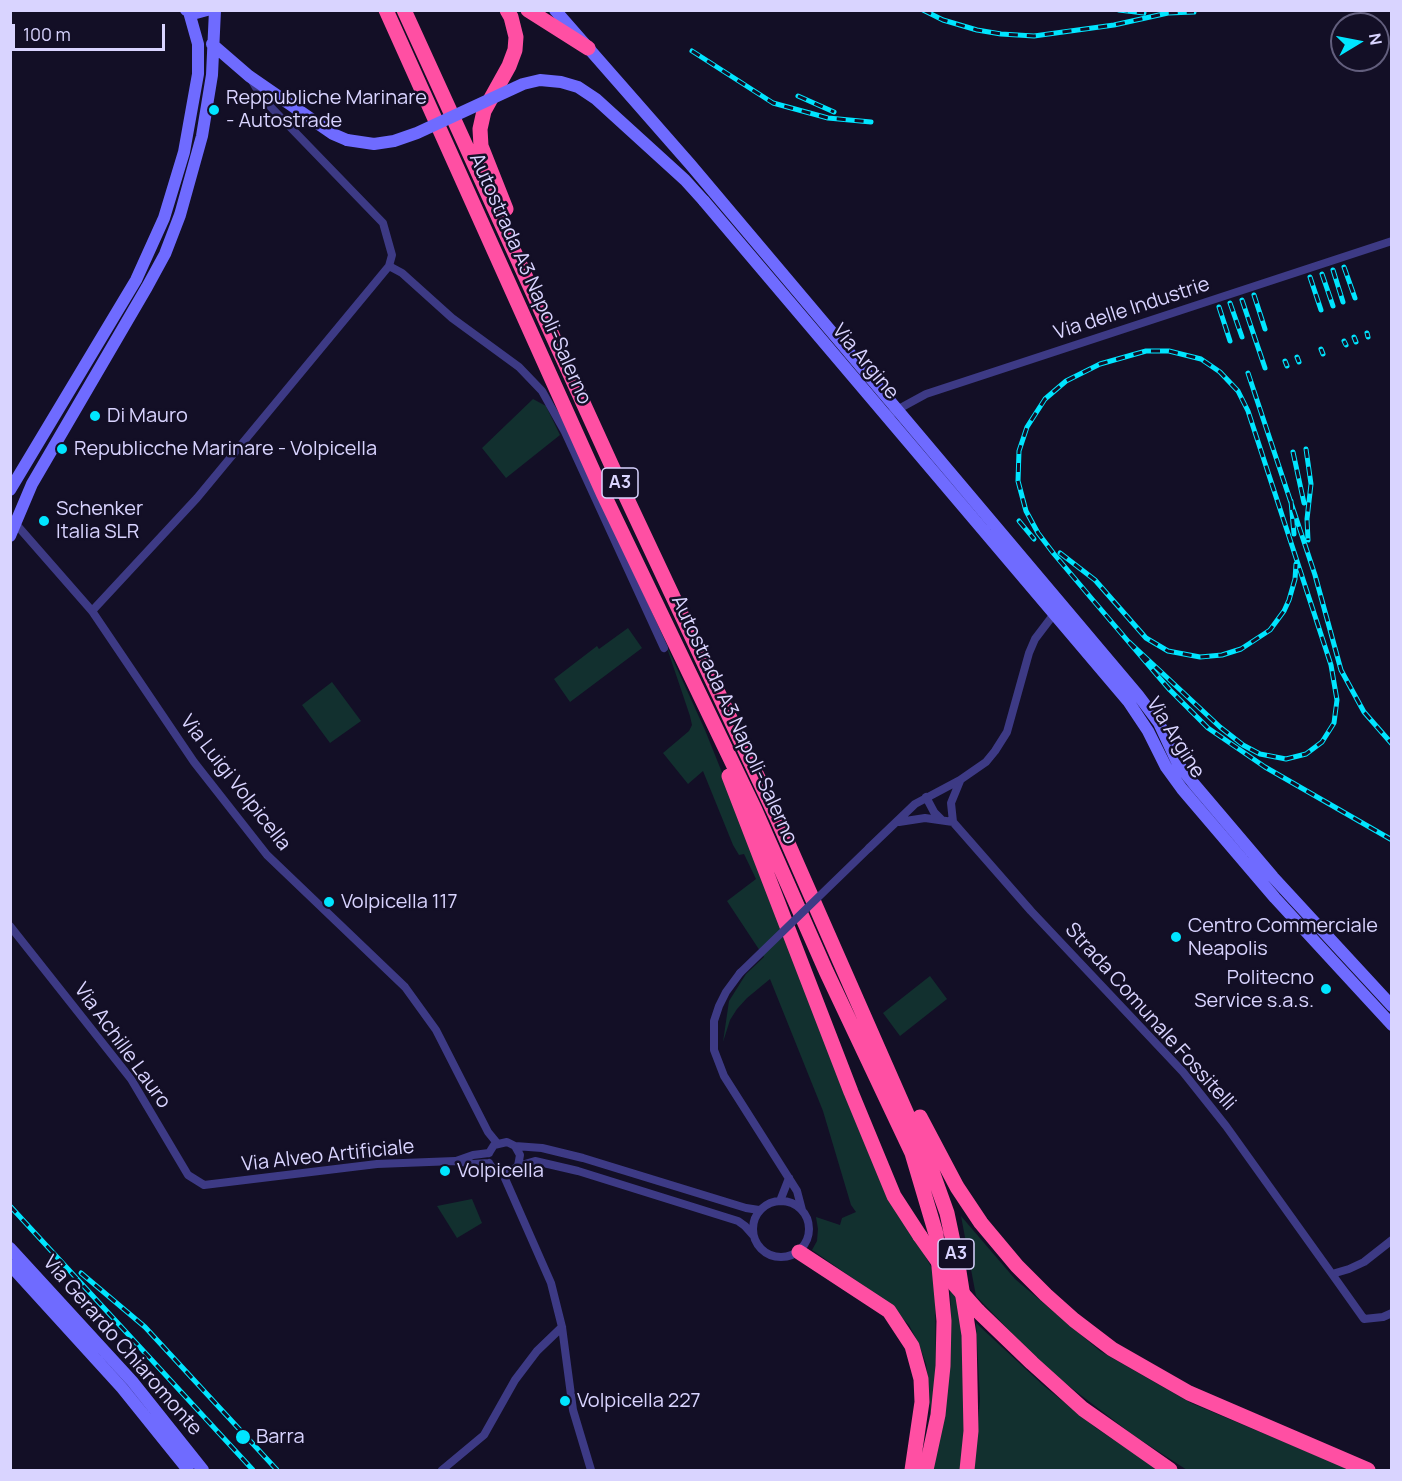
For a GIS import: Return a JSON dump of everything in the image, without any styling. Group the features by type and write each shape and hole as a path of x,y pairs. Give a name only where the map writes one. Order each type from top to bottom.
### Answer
{"highway":[{"path":"381,10 402,46"},
{"name":"Autostrada A3 Napoli-Salerno","path":"386,10 603,493 701,696 912,1153 936,1233 944,1321 943,1366 938,1415 926,1470"},
{"name":"Autostrada A3 Napoli-Salerno","path":"404,10 621,486 776,816 932,1171 947,1214 965,1297 969,1335 971,1431 967,1470"},
{"path":"507,10 516,37 515,50 509,66 484,111 480,129 481,146 555,338"},
{"path":"528,10 588,48"},
{"path":"701,696 740,806 894,1196 954,1284 978,1311 1083,1409 1170,1470"},
{"path":"838,954 881,1035 925,1129 957,1187 981,1223 1017,1266 1046,1295 1112,1349 1189,1394 1368,1470"},
{"path":"799,1252 889,1311 912,1346 921,1378 922,1402 912,1470"}],"street":[{"path":"187,11 196,14 207,10"},
{"path":"10,536 32,484 165,254 180,215 202,136 212,75 215,10"},
{"name":"Via Argine","path":"555,10 694,168 891,414"},
{"path":"10,490 136,280 164,218 184,152 198,74 198,44 187,11"},
{"name":"Via Argine","path":"187,11 200,32 214,47 249,76 333,134 347,140 374,144 394,141 417,133 523,84 540,80 561,82 578,87 596,99 685,180 891,414 1058,610 1148,709 1163,731 1184,772 1273,877 1392,1006"},
{"path":"92,611 197,498 389,266 393,255 383,223 262,98 249,76"},
{"name":"Via delle Industrie","path":"891,414 926,394 1392,241"},
{"path":"389,266 402,273 452,318 519,367 542,391 565,432 664,648"},
{"name":"Via Luigi Volpicella","path":"15,523 92,611 194,762 267,855 405,987 436,1030 488,1131 497,1143"},
{"path":"802,1210 794,1204 780,1201 767,1204 759,1210 752,1226 756,1244 763,1252 772,1257 781,1258 791,1257 799,1252 806,1243 809,1233 807,1218 802,1210 797,1191 724,1076 714,1050 714,1021 719,1006 740,973 869,848 902,821 909,809 926,797 960,780 986,762 1002,741 1009,725 1035,639 1058,610"},
{"name":"Via Argine","path":"1058,610 1133,707 1166,767 1182,789 1275,898 1392,1025"},
{"path":"902,821 941,819 953,822 951,803 960,780"},
{"path":"926,797 934,812 941,819"},
{"name":"Strada Comunale Fossitelli","path":"953,822 1031,911 1183,1072 1226,1126 1365,1319 1383,1317 1392,1312"},
{"name":"Via Achille Lauro","path":"10,926 131,1079 189,1175 204,1185"},
{"path":"753,1235 746,1226 738,1221 578,1171 535,1161 510,1171 492,1169 489,1163 489,1153 497,1143 507,1142 515,1146 542,1148 759,1210"},
{"path":"515,1146 520,1155 510,1171 508,1185 551,1283 562,1327 573,1410 591,1470"},
{"name":"Via Alveo Artificiale","path":"455,1161 489,1153"},
{"name":"Via Alveo Artificiale","path":"204,1185 377,1164 455,1161 473,1164 489,1163"},
{"path":"780,1201 789,1178"},
{"path":"1332,1274 1364,1262 1392,1240"},
{"name":"Via Gerardo Chiaromonte","path":"10,1248 132,1381 203,1470"},
{"name":"Via Gerardo Chiaromonte","path":"10,1265 122,1388 188,1470"},
{"path":"442,1470 484,1435 515,1380 537,1351 562,1327"}],"green space":[{"path":"533,399 546,406 560,435 506,478 482,448"},
{"path":"628,628 642,648 570,702 554,679 597,646 599,649"},
{"path":"665,642 705,730 896,1207 935,1273 936,1385 926,1437 930,1413 926,1364 909,1325 884,1300 812,1250 817,1241 816,1217 840,1225 842,1218 856,1212 851,1205 823,1111 770,979 737,1009 730,1020 723,1042 729,1001 746,974 764,957 727,901 756,879 744,854 739,855 733,845 703,771 688,784 663,753 689,731 692,725"},
{"path":"332,682 361,721 330,743 302,705"},
{"path":"930,976 947,999 900,1036 883,1013"},
{"path":"472,1199 482,1223 457,1238 437,1206"},
{"path":"961,1216 1015,1279 1100,1351 1191,1403 1351,1470 1187,1470 1133,1435 1061,1380 1031,1353 976,1296"},
{"path":"950,1288 958,1297 963,1337 965,1405 963,1455 961,1470 932,1470 951,1320"},
{"path":"976,1323 1044,1386 1096,1428 1159,1470 974,1470 980,1399"}],"railway":[{"path":"923,10 943,20 977,30 1034,36 1114,25 1168,13 1194,12"},
{"path":"1119,10 1144,13"},
{"path":"692,51 773,103 828,118 871,122"},
{"path":"798,96 834,112"},
{"path":"1344,267 1355,298"},
{"path":"1333,270 1343,302"},
{"path":"1322,274 1333,306"},
{"path":"1310,277 1321,310"},
{"path":"1254,295 1265,329"},
{"path":"1242,300 1265,368"},
{"path":"1230,303 1242,337"},
{"path":"1219,307 1230,341"},
{"path":"1367,333 1368,337"},
{"path":"1354,337 1356,342"},
{"path":"1344,341 1346,345"},
{"path":"1321,349 1323,354"},
{"path":"1129,642 1220,727 1243,745 1260,754 1286,759 1306,754 1322,742 1334,723 1337,700 1331,665 1248,411 1238,391 1220,372 1201,359 1169,351 1146,351 1100,364 1066,381 1045,399 1027,427 1019,451 1018,481 1026,511 1038,533 1054,554 1092,599 1170,690 1208,728 1265,767 1392,840"},
{"path":"1297,357 1299,362"},
{"path":"1285,361 1287,366"},
{"path":"1248,373 1315,575 1341,670 1364,712 1392,744"},
{"path":"1306,449 1311,484 1307,519 1308,540"},
{"path":"1293,452 1304,503"},
{"path":"1291,501 1294,534"},
{"path":"1019,521 1034,539"},
{"path":"1060,553 1095,580 1146,638 1168,651 1200,657 1222,655 1241,649 1270,630 1289,600 1295,579 1296,564"},
{"path":"10,1206 253,1470"},
{"path":"81,1273 145,1327 277,1470"}],"place":[{"name":"Reppubliche Marinare - Autostrade","path":"214,110"},
{"name":"Di Mauro","path":"95,416"},
{"name":"Republicche Marinare - Volpicella","path":"62,449"},
{"name":"Schenker Italia SLR","path":"44,521"},
{"name":"Volpicella 117","path":"329,902"},
{"name":"Centro Commerciale Neapolis","path":"1176,937"},
{"name":"Politecno Service s.a.s.","path":"1326,989"},
{"name":"Volpicella","path":"445,1171"},
{"name":"Volpicella 227","path":"565,1401"},
{"name":"Barra","path":"243,1437"}]}
